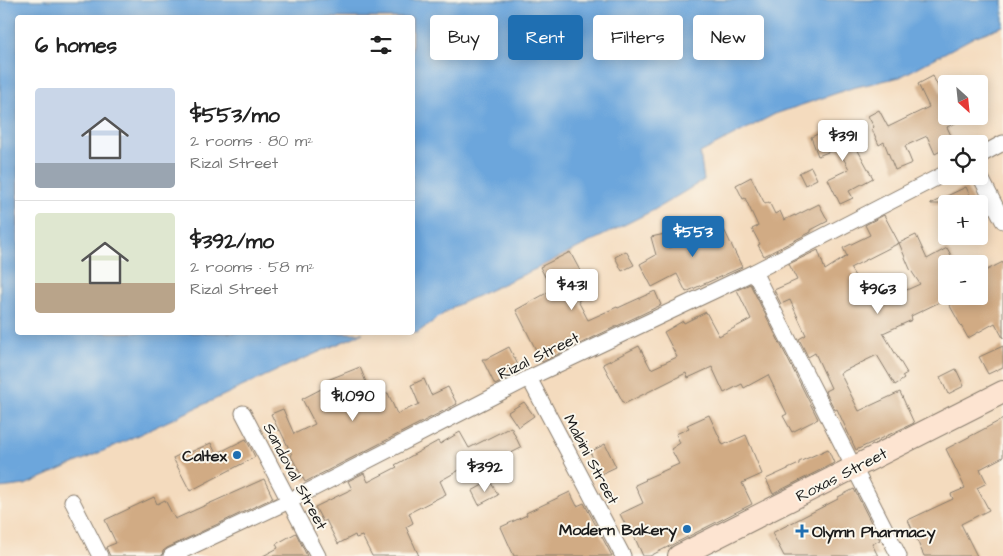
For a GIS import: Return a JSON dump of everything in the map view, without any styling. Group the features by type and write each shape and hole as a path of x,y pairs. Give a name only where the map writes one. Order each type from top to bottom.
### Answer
{"main road":[{"name":"Roxas Street","path":"680,556 1003,392"}],"street":[{"path":"988,151 1003,143"},
{"name":"Rizal Street","path":"171,556 289,501 530,378 754,272 938,177"},
{"path":"985,185 1003,221"},
{"path":"754,272 899,556"},
{"name":"Mabini Street","path":"530,378 623,556"},
{"name":"Sandoval Street","path":"243,413 318,556"},
{"path":"72,501 100,556"}],"water":[{"path":"0,0 1003,0 1003,26 974,37 900,77 852,88 775,114 700,153 704,180 654,210 540,267 453,307 417,333 415,333 415,15 15,15 15,335 358,335 25,485 0,488"}],"building":[{"path":"933,76 938,87 938,125 951,125 947,127 951,135 938,135 938,152 935,154 927,136 905,146 912,163 895,170 884,142 879,145 872,129 874,127 868,116 879,110 888,127 929,107 918,84"},
{"path":"840,124 851,147 855,145 873,178 849,191 853,198 840,204 828,179 849,169 838,148 818,156 811,137"},
{"path":"811,167 817,179 805,185 799,173"},
{"path":"751,177 765,204 769,202 775,214 780,211 784,220 819,204 828,221 764,256 752,229 758,226 745,198 743,199 736,185"},
{"path":"966,187 970,195 949,195"},
{"path":"884,215 899,243 916,235 927,259 947,248 951,255 938,255 938,303 911,316 912,320 883,333 907,373 902,376 904,379 895,385 877,355 840,373 859,411 900,392 914,423 856,450 837,409 835,410 825,391 831,388 815,353 808,357 799,339 806,335 790,300 781,304 774,290 797,280 789,264 818,250 825,270 847,256 843,248 870,235 865,225","holes":["899,243 910,269 920,284 873,305 850,268"]},
{"path":"719,219 742,267 686,292 677,274 652,287 640,264 656,255 651,237 665,234 669,248"},
{"path":"626,251 634,265 622,271 615,257"},
{"path":"570,252 592,293 578,301 588,320 655,291 661,305 542,362 516,310 552,290 540,267"},
{"path":"1003,262 1003,338 995,323 968,338 949,305 988,305 988,270"},
{"path":"750,284 818,419 792,432 783,416 787,414 768,375 744,388 742,384 724,393 712,367 688,378 686,373 624,404 603,364 639,346 651,369 677,357 664,332 683,321 684,323 706,312 719,336 751,319 737,290"},
{"path":"1003,346 1003,367 988,374 979,357"},
{"path":"509,347 521,371 495,385 482,359 486,359"},
{"path":"360,367 373,400 388,393 397,414 419,404 411,385 424,379 431,395 448,387 457,404 305,482 271,414 283,409 294,434 315,424 302,399 327,386 325,381"},
{"path":"956,369 964,386 948,394 940,377"},
{"path":"524,402 534,416 518,427 508,412"},
{"path":"709,415 723,445 746,435 762,474 742,483 752,504 650,556 643,556 629,525 626,526 620,514 643,503 635,485 679,464 671,449 680,443 676,434 689,428 687,425"},
{"path":"1003,419 1003,457 980,469 987,483 977,488 989,510 961,524 977,556 924,556 908,520 953,499 951,494 965,488 946,449"},
{"path":"511,427 521,448 483,467 479,459 440,481 446,494 409,513 413,523 406,527 419,556 372,556 362,536 356,538 355,535 338,544 326,520 323,522 315,507 352,489 348,481 364,473 368,482 397,467 395,465 438,441 440,444 460,432 469,448"},
{"path":"246,439 255,457 190,491 173,458 211,443 216,454"},
{"path":"605,444 616,467 601,474 590,452"},
{"path":"828,449 834,463 773,494 766,479"},
{"path":"264,479 273,498 167,548 163,551 162,556 110,556 106,547 116,543 105,520 154,497 157,504 165,500 175,519"},
{"path":"490,481 498,495 479,505 472,491"},
{"path":"854,489 880,540 872,544 878,556 784,556 772,533"},
{"path":"570,492 577,506 584,503 612,556 514,556 501,527"},
{"path":"296,533 307,556 263,556 278,548 276,544"}],"place":[{"name":"Caltex","path":"237,455"},
{"name":"Modern Bakery","path":"687,529"},
{"name":"Olymn Pharmacy","path":"802,531"}]}
